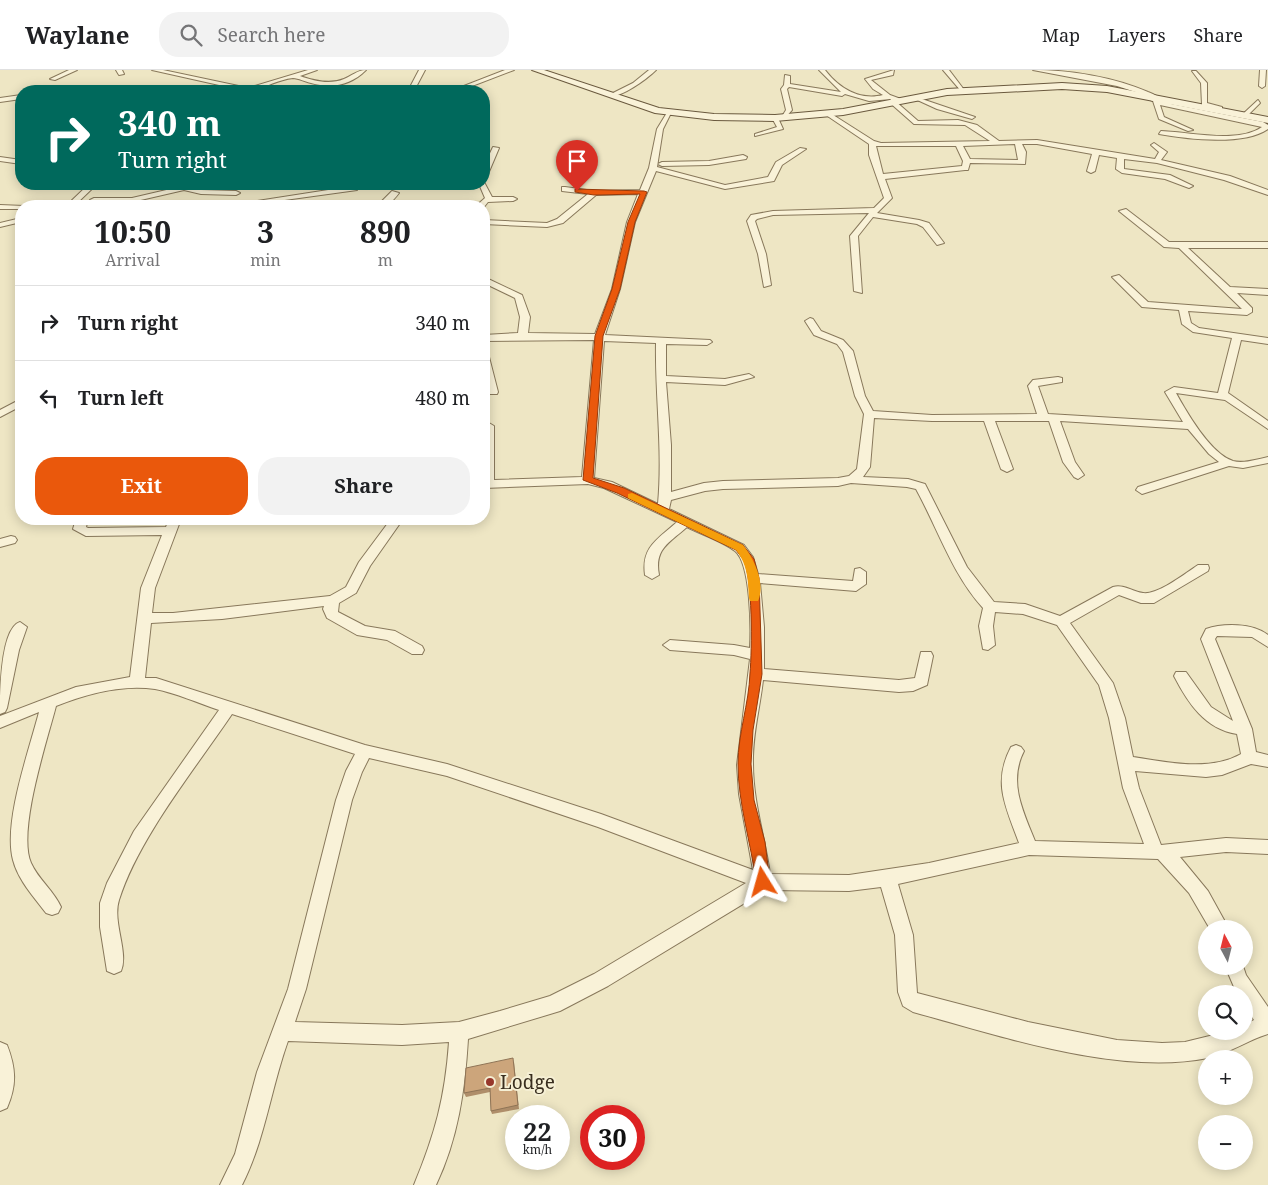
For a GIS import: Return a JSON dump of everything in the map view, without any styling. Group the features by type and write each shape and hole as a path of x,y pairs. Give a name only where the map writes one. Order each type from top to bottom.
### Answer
{"street":[{"path":"53,79 74,70"},
{"path":"155,70 220,85"},
{"path":"175,76 197,70"},
{"path":"294,76 308,81 339,84 349,82 363,70"},
{"path":"414,85 422,70"},
{"path":"471,85 511,70"},
{"path":"536,70 668,113 714,117 779,118 828,114 893,99 963,90 1087,87 1249,115"},
{"path":"612,95 634,84 653,70"},
{"path":"822,70 835,88 851,96"},
{"path":"946,70 963,90"},
{"path":"1036,70 1102,82 1148,94 1153,99 1164,120 1216,136"},
{"path":"1262,86 1263,70"},
{"path":"266,85 310,71"},
{"path":"892,72 891,74 867,80 875,88 893,99 916,123 967,122 980,129 996,142"},
{"path":"1194,72 1204,83 1206,105 1268,120"},
{"path":"476,74 493,77"},
{"path":"779,118 789,110 784,89 787,84 787,76"},
{"path":"282,79 297,85"},
{"path":"206,85 210,83"},
{"path":"787,84 877,102"},
{"path":"915,97 939,108 966,114 983,123"},
{"path":"0,100 15,98"},
{"path":"1153,99 1261,123 1266,127 1258,134 1216,136 1161,133"},
{"path":"1249,115 1258,102"},
{"path":"588,480 599,336 616,289 631,222 653,166 660,129 668,113"},
{"path":"828,114 872,143 896,145 1037,142 1120,159 1157,161 1227,178 1268,193"},
{"path":"757,135 780,128 779,118"},
{"path":"967,161 1022,162 1022,152 1017,141"},
{"path":"860,291 854,240 856,232 888,198 873,155 872,143"},
{"path":"880,177 965,168 967,161 958,143"},
{"path":"1154,145 1163,152 1157,161"},
{"path":"490,158 494,148"},
{"path":"653,166 725,187 734,187 771,179 779,164 802,150"},
{"path":"1091,171 1096,153"},
{"path":"653,166 709,163 743,157"},
{"path":"1120,159 1120,169 1167,177 1189,186"},
{"path":"0,160 15,161"},
{"path":"564,189 594,193 644,192"},
{"path":"77,200 87,190"},
{"path":"94,200 132,200 175,190"},
{"path":"195,190 206,192 238,190 247,200"},
{"path":"277,200 341,190"},
{"path":"485,190 489,200 513,199"},
{"path":"390,200 395,193"},
{"path":"490,222 547,225 560,221 594,193"},
{"path":"0,207 15,207"},
{"path":"1124,211 1167,245 1183,247 1268,245"},
{"path":"767,285 762,254 752,221 754,217 773,213 874,213 920,222 926,225 940,243"},
{"path":"0,225 15,221"},
{"path":"1116,276 1145,304 1183,309 1247,312 1247,308 1230,290 1183,247"},
{"path":"490,283 519,297 525,317 523,335"},
{"path":"1230,290 1268,292"},
{"path":"1183,309 1187,324 1190,327 1268,341"},
{"path":"810,320 817,333 845,346 860,396 869,414 864,467 853,480"},
{"path":"490,338 523,335 599,336 661,342 708,342"},
{"path":"1225,397 1222,391 1238,336"},
{"path":"661,342 660,379 665,424 664,504"},
{"path":"660,379 725,382 749,377"},
{"path":"490,380 493,392"},
{"path":"1058,380 1037,382 1033,386 1049,417 1062,435 1066,458 1078,475"},
{"path":"1228,463 1195,435 1170,390 1225,397 1268,426"},
{"path":"869,414 932,418 1049,417 1190,426"},
{"path":"988,417 1007,469"},
{"path":"1142,490 1228,463 1244,464 1268,460"},
{"path":"490,484 588,480 608,485 664,504 685,522 740,548 748,559 754,578 757,655 756,674 747,730 745,764 747,800 758,842 763,882"},
{"path":"664,504 704,487 723,484 853,480 908,483 921,487 980,598 990,607 1025,609 1050,619 1061,621 1082,612 1118,590 1141,598 1154,598 1203,568"},
{"path":"652,575 650,564 652,552 685,522"},
{"path":"80,525 79,529 86,532 172,525 148,588 137,681"},
{"path":"144,618 222,614 333,600 352,590 364,565 393,525"},
{"path":"754,578 856,586 859,584 860,572"},
{"path":"333,600 330,609 332,615 362,631 390,635 417,650"},
{"path":"988,645 986,613 990,607"},
{"path":"1061,621 1080,649 1104,677 1117,718 1131,788 1159,852 1180,869 1202,895 1215,920"},
{"path":"0,708 12,650 20,627"},
{"path":"1249,757 1244,729 1208,640 1209,635 1216,631 1255,632 1268,642"},
{"path":"670,645 734,650 757,655"},
{"path":"756,674 899,686 913,685 922,681 926,656"},
{"path":"1181,676 1203,710 1213,719 1229,727 1244,729"},
{"path":"0,722 49,703 110,685 137,681 156,684 228,708 281,722 365,751 448,770 601,821 763,882 850,883 929,872 1029,848 1159,852 1226,845 1268,847"},
{"path":"49,703 23,813 18,845 21,861 52,907"},
{"path":"114,965 108,927 109,903 116,883 140,836 228,708"},
{"path":"231,1185 245,1157 267,1072 297,989 344,800 354,771 365,751"},
{"path":"1016,751 1010,760 1007,773 1010,794 1029,848"},
{"path":"1126,763 1210,770 1239,765 1249,757"},
{"path":"1249,757 1268,761"},
{"path":"887,878 901,917 907,962 907,994 913,1003 1089,1047 1132,1053 1174,1053 1208,1048 1235,1040 1268,1024 1238,975"},
{"path":"282,1031 402,1035 459,1032 553,1004 601,980 673,935 722,909 763,882"},
{"path":"425,1185 436,1163 450,1117 459,1032"},
{"path":"0,1052 6,1069 5,1085 0,1101"}],"building":[{"name":"Lodge","path":"513,1058 518,1105 505,1105 505,1108 491,1111 490,1088 464,1093 466,1068"}],"slow traffic":[{"path":"632,496 740,548 748,559 754,578 754,598"}],"place":[{"name":"Lodge","path":"490,1082"}],"route":[{"path":"577,191 594,193 644,192 631,222 616,289 611,297 599,336 588,480 608,485 664,510 740,548 748,559 754,578 757,655 756,674 747,730 745,764 747,800 758,842 763,882"}]}
